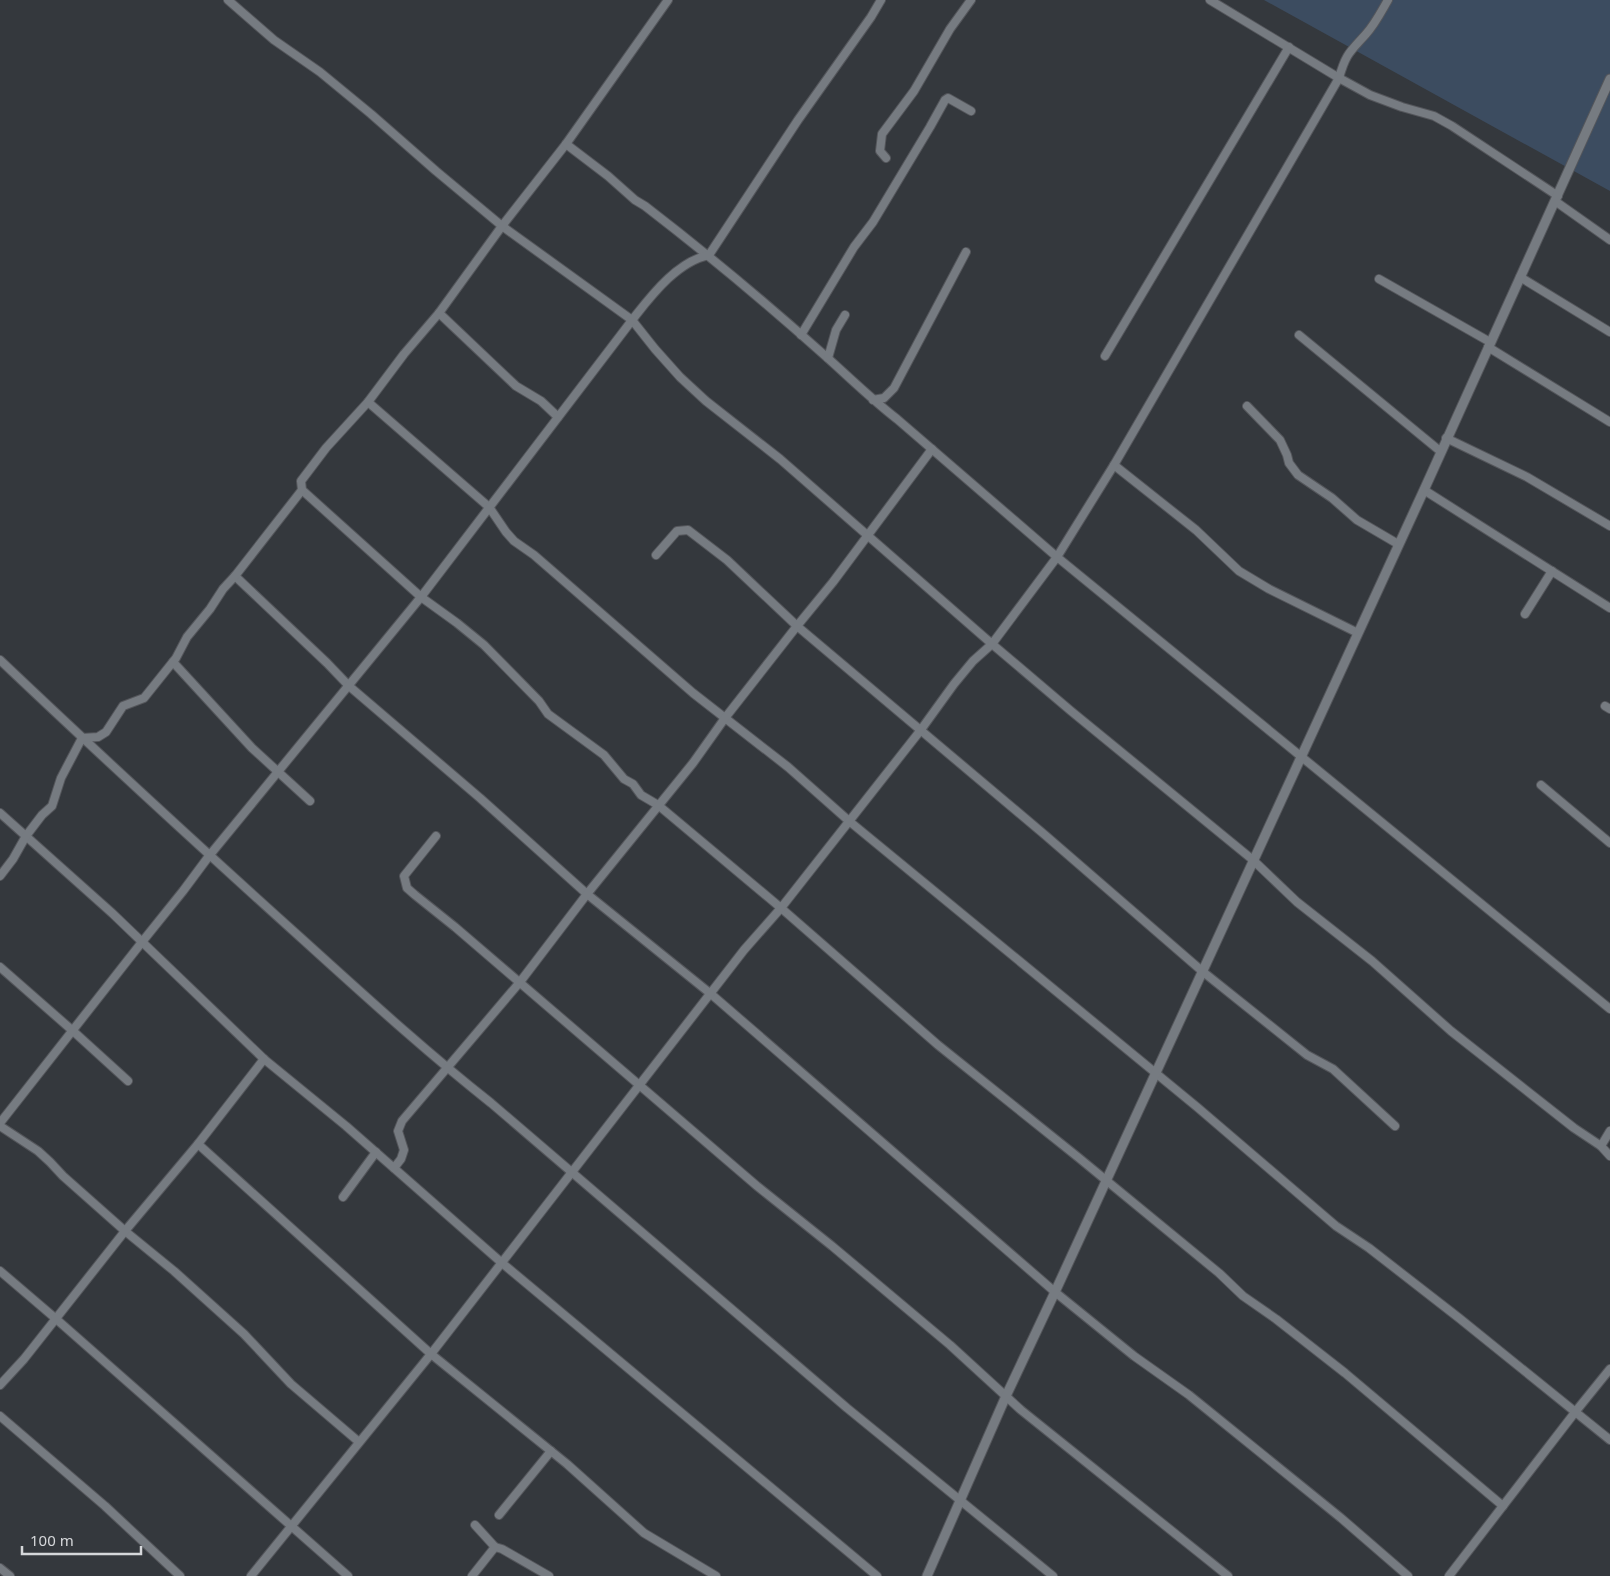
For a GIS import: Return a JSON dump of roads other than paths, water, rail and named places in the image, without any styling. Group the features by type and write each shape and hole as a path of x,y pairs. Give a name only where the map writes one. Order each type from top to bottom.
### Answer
{"street":[{"path":"228,0 274,40 320,72 371,114 502,226 632,320 680,377 706,401 780,460 992,644 1253,860 1298,902 1372,961 1451,1030 1574,1128 1600,1146 1610,1156"},
{"path":"668,0 566,144 502,226 440,313 404,354 368,402 300,480 302,490 421,597 484,645 539,701 548,714 604,755 624,779 633,784 641,795 658,805 781,908 938,1045 1220,1273 1243,1296 1276,1319 1345,1373 1503,1506"},
{"path":"359,1442 291,1384 244,1334 174,1271 125,1231 38,1151 0,1124 209,856 421,597 660,285 693,260 708,255 881,0"},
{"path":"886,158 880,151 882,134 914,91 950,29 971,0"},
{"path":"1210,0 1339,78 1378,98 1434,116 1452,126 1556,198 1610,240"},
{"path":"251,1576 431,1354 744,950 781,908 973,661 992,644 1057,557 1114,465 1339,78 1343,62 1350,50 1366,34 1388,0"},
{"path":"1105,356 1289,47"},
{"path":"926,1576 1006,1396 1424,490 1440,451 1610,79"},
{"path":"801,335 854,247 873,222 945,100 948,98 952,99 971,111"},
{"path":"566,144 608,176 635,200 708,255 828,358 873,400 1057,557 1610,1009"},
{"path":"873,400 884,398 894,388 966,252"},
{"path":"1520,278 1610,332"},
{"path":"1379,279 1489,345 1610,422"},
{"path":"440,313 516,386 541,401 558,417"},
{"path":"828,358 836,330 845,315"},
{"path":"1299,335 1440,451"},
{"path":"368,402 489,507 514,541 534,555 693,693 788,767 849,821 1243,1145 1336,1226 1369,1248 1610,1440"},
{"path":"1247,406 1280,440 1290,463 1298,475 1332,498 1357,520 1398,544"},
{"path":"1446,438 1484,458 1527,477 1610,526"},
{"path":"394,1168 401,1159 404,1150 398,1131 402,1121 520,982 586,894 693,763 725,718 833,582 932,449"},
{"path":"1114,465 1196,530 1239,571 1269,589 1358,633"},
{"path":"82,738 95,739 102,735 123,706 144,698 173,662 187,637 210,609 228,582 235,576 302,490"},
{"path":"1424,490 1610,608"},
{"path":"656,555 677,531 688,530 727,560 797,626 1045,834 1202,971 1307,1055 1333,1069 1396,1126"},
{"path":"1525,614 1552,571"},
{"path":"235,576 327,663 348,686 480,798 586,894 711,994 1055,1292 1341,1518 1408,1576"},
{"path":"0,660 209,856 447,1068 492,1103 847,1408 1053,1576"},
{"path":"173,662 252,748 277,773 310,801"},
{"path":"0,876 13,859 26,836 42,815 52,806 61,778 82,738"},
{"path":"1541,785 1610,843"},
{"path":"0,813 82,886 264,1059 376,1152 502,1262 877,1576"},
{"path":"436,836 404,876 407,888 520,982 757,1186 950,1345 1006,1396 1228,1576"},
{"path":"0,967 73,1030 128,1081"},
{"path":"0,1385 24,1359 125,1231 198,1144 264,1059"},
{"path":"1600,1146 1610,1131"},
{"path":"198,1144 431,1354 551,1451 644,1533 716,1576"},
{"path":"343,1197 376,1152"},
{"path":"0,1271 56,1318 348,1576"},
{"path":"1449,1576 1610,1369"},
{"path":"0,1416 105,1506 180,1576"},
{"path":"499,1515 551,1451"},
{"path":"474,1526 495,1547 502,1549 549,1576"},
{"path":"472,1576 495,1547"},
{"path":"0,1568 10,1576"}]}
